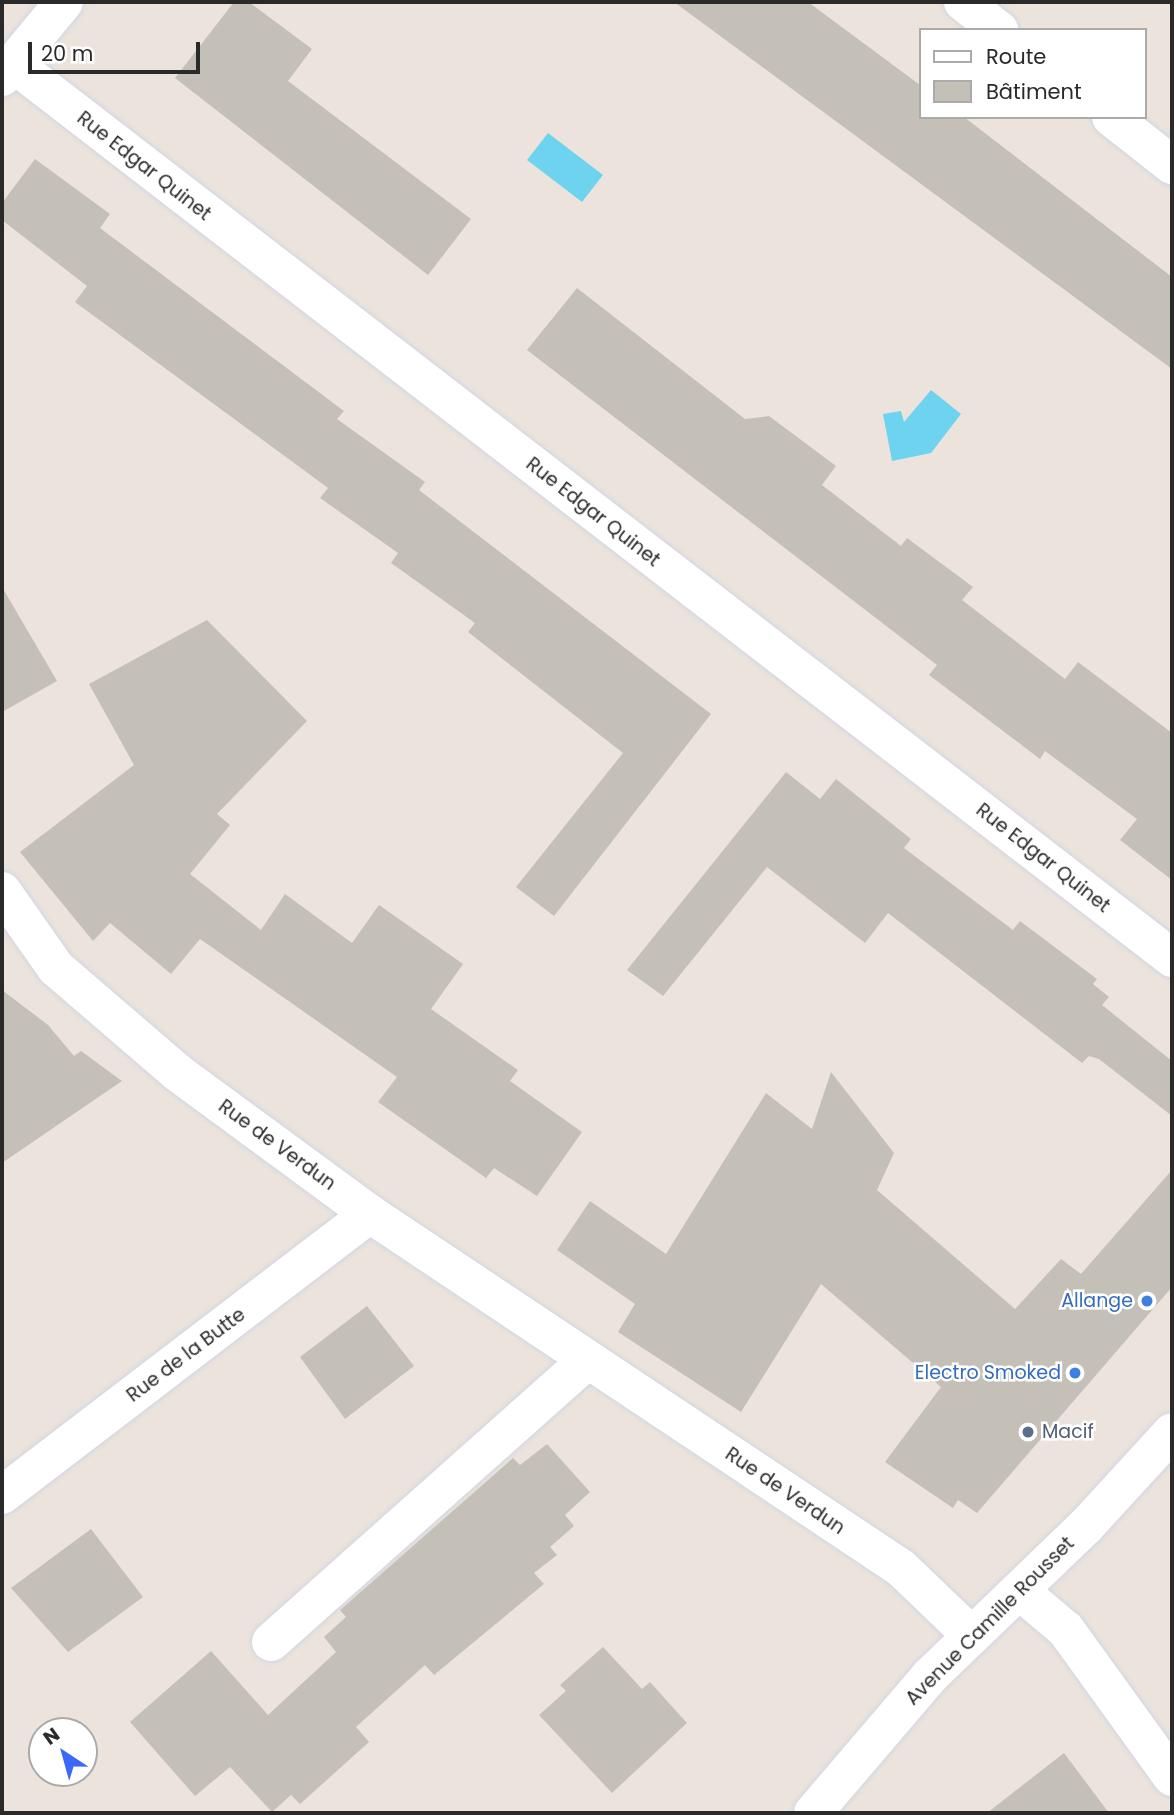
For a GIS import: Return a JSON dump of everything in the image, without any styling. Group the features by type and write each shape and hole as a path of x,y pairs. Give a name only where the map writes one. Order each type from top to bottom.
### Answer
{"street":[{"path":"8,71 64,2"},
{"path":"963,2 996,28"},
{"name":"Rue Edgar Quinet","path":"8,71 1172,958"},
{"path":"1114,119 1172,165"},
{"name":"Rue de Verdun","path":"2,891 66,976 178,1073 370,1214 901,1568 972,1636"},
{"name":"Rue de la Butte","path":"2,1495 370,1214"},
{"path":"271,1642 587,1360"},
{"name":"Avenue Camille Rousset","path":"813,1813 972,1636 1020,1591 1172,1432"},
{"path":"1020,1591 1066,1630 1172,1777"}],"water":[{"path":"548,133 603,175 582,202 527,160"},
{"path":"931,390 961,414 931,453 892,461 883,414 901,411 904,422"}],"building":[{"path":"234,2 249,2 312,49 288,81 471,219 428,275 175,78"},
{"path":"674,2 808,2 918,84 918,119 967,119 1172,277 1172,369"},
{"path":"35,159 110,214 100,228 344,411 337,419 425,482 419,490 711,714 554,916 516,887 623,753 468,632 475,623 391,563 398,553 320,498 328,488 75,302 87,286 2,220 2,203"},
{"path":"577,288 745,419 769,416 836,466 822,485 901,546 907,538 973,587 962,600 1065,679 1078,662 1172,733 1172,880 1120,840 1137,819 1045,751 1040,759 929,675 937,665 527,350"},
{"path":"2,587 57,681 2,712"},
{"path":"207,620 307,721 217,814 230,825 190,874 261,930 285,894 352,943 379,905 463,964 431,1009 518,1070 510,1081 582,1132 537,1196 494,1168 486,1178 378,1102 397,1077 200,939 171,974 110,923 93,941 20,852 134,765 89,684"},
{"path":"786,772 820,799 836,779 911,839 904,848 1013,930 1020,921 1097,979 1093,984 1109,997 1102,1005 1172,1061 1172,1116 1099,1059 1089,1056 1082,1063 888,913 865,943 767,867 663,996 627,970"},
{"path":"2,990 48,1025 74,1056 81,1051 122,1081 2,1163"},
{"path":"831,1072 894,1153 877,1190 1015,1309 1061,1259 1081,1274 1172,1170 1172,1287 977,1513 958,1500 953,1508 885,1462 941,1387 821,1284 741,1412 618,1332 635,1304 557,1250 590,1201 666,1254 766,1093 812,1129"},
{"path":"367,1306 414,1366 345,1419 300,1357"},
{"path":"547,1444 590,1492 565,1515 574,1526 550,1547 557,1555 534,1573 544,1584 434,1675 425,1665 356,1727 369,1742 300,1804 291,1795 272,1812 230,1767 195,1796 130,1722 211,1651 268,1715 336,1652 324,1637 346,1617 340,1610 513,1458 520,1465"},
{"path":"91,1529 143,1597 68,1652 11,1588"},
{"path":"603,1647 642,1689 650,1682 687,1723 612,1793 539,1715 566,1691 560,1685"},
{"path":"1064,1753 1109,1813 987,1813"}],"place":[{"name":"Allange","path":"1147,1301"},
{"name":"Electro Smoked","path":"1075,1373"},
{"name":"Macif","path":"1028,1432"}]}
